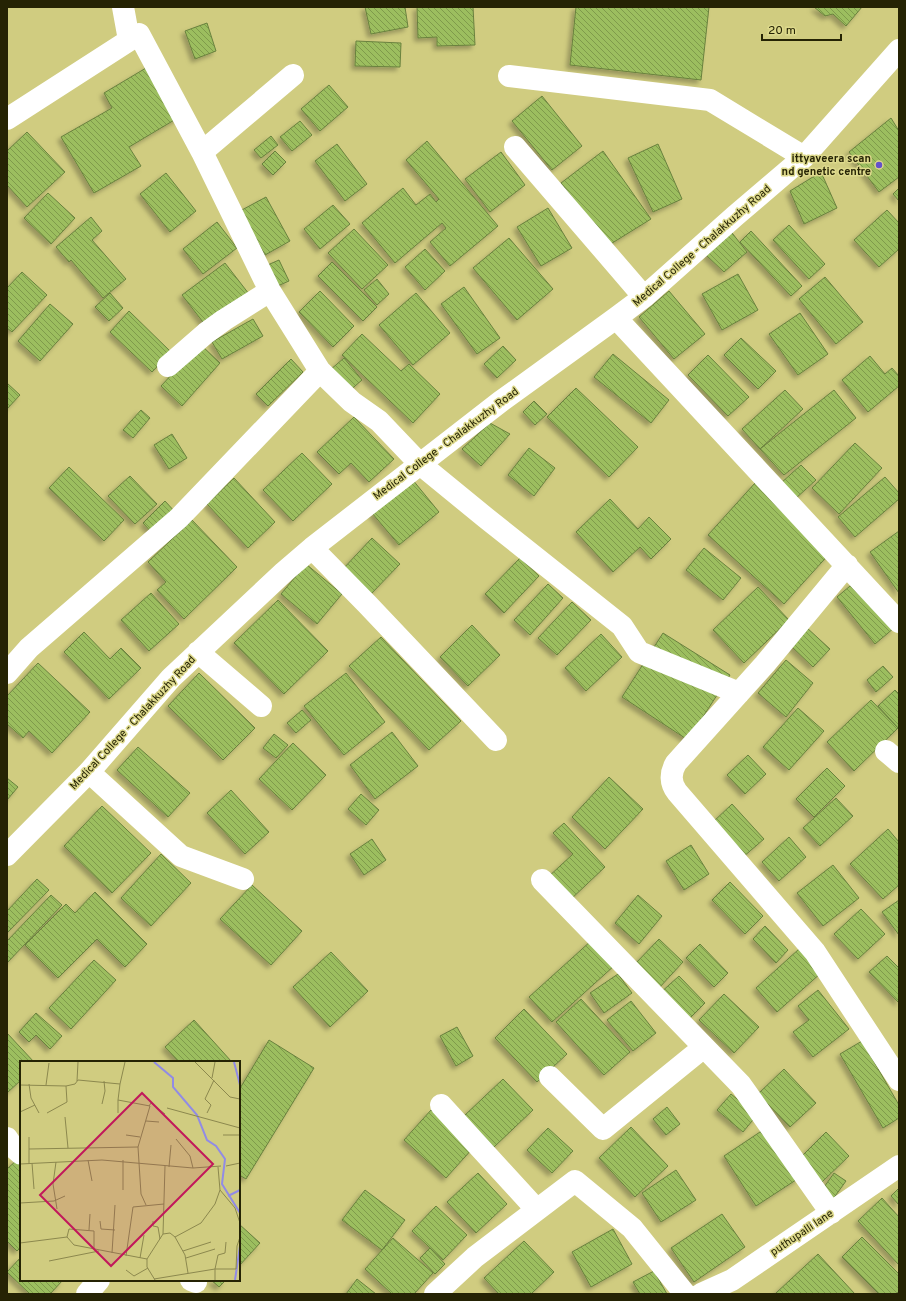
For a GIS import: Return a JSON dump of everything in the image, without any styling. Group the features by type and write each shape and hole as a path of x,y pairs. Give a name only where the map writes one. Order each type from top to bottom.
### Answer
{"street":[{"path":"123,7 129,40"},
{"path":"7,119 139,34 202,152 270,291 320,371 352,402 379,421 420,464 622,626 639,652 739,693"},
{"name":"Medical College - Chalakkuzhy Road","path":"7,855 89,772 171,678 284,572 312,548 500,402 644,297 804,157 899,50"},
{"path":"202,152 293,75"},
{"path":"509,76 710,100 804,157"},
{"path":"515,147 644,297"},
{"path":"168,366 206,333 270,291"},
{"path":"616,318 899,622"},
{"path":"7,673 29,648 179,518 320,371"},
{"path":"312,548 496,740"},
{"path":"847,565 765,664 676,763 673,769 671,782 673,787 815,952 899,1080"},
{"path":"198,652 261,706"},
{"path":"89,772 181,856 243,879"},
{"path":"542,880 741,1085 831,1213"},
{"path":"550,1077 604,1129 704,1047"},
{"path":"441,1105 537,1210"},
{"path":"7,1138 13,1147 20,1153"},
{"name":"puthupalli lane","path":"701,1294 727,1287 899,1166"},
{"path":"435,1294 475,1257 575,1181 632,1228 685,1294"},
{"path":"87,1294 99,1281"}],"building":[{"path":"365,7 405,7 408,27 371,34"},
{"path":"417,7 473,7 475,45 437,46 437,37 418,38"},
{"path":"576,7 709,7 701,80 570,65"},
{"path":"814,7 862,7 846,26 833,14 825,16"},
{"path":"207,23 216,51 195,59 185,31"},
{"path":"356,41 401,43 400,67 355,66"},
{"path":"151,65 181,116 129,147 141,166 94,193 61,137 112,108 104,93"},
{"path":"329,85 348,107 320,131 301,109"},
{"path":"542,96 582,146 552,170 512,121"},
{"name":"ittyaveera scan nd genetic centre","path":"891,118 899,131 899,177 879,192 849,152"},
{"path":"300,121 312,135 292,151 280,137"},
{"path":"27,132 65,172 27,207 7,185 7,151"},
{"path":"271,136 278,145 261,158 254,150"},
{"path":"427,141 498,226 450,266 430,242 446,228 442,223 395,263 362,223 403,188 416,205 430,194 436,202 439,199 406,160"},
{"path":"337,144 367,184 345,201 315,161"},
{"path":"658,144 682,199 653,212 628,158"},
{"path":"275,151 286,162 273,175 262,164"},
{"path":"603,151 651,219 609,245 561,183"},
{"path":"501,152 525,185 490,212 465,179"},
{"path":"821,172 837,208 804,224 790,191"},
{"path":"166,173 196,211 170,232 140,194"},
{"path":"899,188 899,201 893,194"},
{"path":"48,193 75,218 51,244 24,218"},
{"path":"266,197 290,241 265,255 240,211"},
{"path":"333,205 350,224 320,249 304,229"},
{"path":"548,208 572,248 541,266 517,227"},
{"path":"887,210 899,223 899,249 879,267 854,240"},
{"path":"91,217 102,231 92,240 126,279 103,298 71,260 69,262 56,247"},
{"path":"217,222 237,248 203,274 183,249"},
{"path":"789,225 825,264 809,279 773,240"},
{"path":"354,229 388,265 362,289 328,253"},
{"path":"729,229 747,252 724,272 706,255"},
{"path":"751,231 802,286 791,296 740,242"},
{"path":"509,238 553,289 517,320 473,268"},
{"path":"425,249 445,271 425,290 405,267"},
{"path":"279,260 289,281 273,288 263,267"},
{"path":"332,262 377,307 363,321 318,276"},
{"path":"225,263 249,294 206,326 182,295"},
{"path":"22,272 47,295 12,332 7,328 7,288"},
{"path":"738,274 758,310 722,330 702,294"},
{"path":"825,277 863,322 836,344 799,299"},
{"path":"377,279 389,294 377,305 364,290"},
{"path":"464,287 500,338 477,354 441,304"},
{"path":"320,291 354,326 333,347 299,312"},
{"path":"669,291 705,334 674,359 639,317"},
{"path":"110,293 123,308 109,321 95,307"},
{"path":"416,293 450,333 413,365 379,325"},
{"path":"50,304 73,324 40,361 18,341"},
{"path":"129,311 171,352 152,372 110,332"},
{"path":"800,313 828,354 798,375 769,334"},
{"path":"253,319 263,336 222,359 212,342"},
{"path":"362,334 401,371 409,364 440,394 413,423 342,355"},
{"path":"741,338 776,371 758,389 724,355"},
{"path":"200,344 220,363 182,406 161,386"},
{"path":"503,346 516,360 497,378 484,364"},
{"path":"613,354 669,400 651,423 594,377"},
{"path":"708,355 749,397 728,416 688,375"},
{"path":"870,356 885,374 892,368 899,376 899,386 868,412 842,380"},
{"path":"344,358 362,380 348,392 330,370"},
{"path":"291,359 303,372 268,406 256,394"},
{"path":"7,383 20,395 7,409"},
{"path":"576,388 638,447 609,477 547,417"},
{"path":"785,390 803,409 760,449 742,429"},
{"path":"834,390 856,418 784,475 760,449"},
{"path":"534,401 547,414 535,425 523,412"},
{"path":"141,410 150,418 133,438 123,430"},
{"path":"354,417 394,459 369,482 351,463 339,474 317,452"},
{"path":"490,423 510,434 481,466 462,449"},
{"path":"172,434 187,458 169,469 154,445"},
{"path":"855,443 882,468 839,514 812,488"},
{"path":"529,448 555,468 534,496 508,475"},
{"path":"302,453 332,484 293,521 263,490"},
{"path":"801,465 816,480 795,499 781,483"},
{"path":"69,467 124,520 104,541 49,488"},
{"path":"130,476 157,504 135,524 108,496"},
{"path":"885,477 899,493 899,499 855,537 838,517"},
{"path":"234,478 275,522 248,548 207,504"},
{"path":"412,479 439,512 399,545 372,513"},
{"path":"755,483 831,552 784,604 708,535"},
{"path":"610,499 638,529 649,517 671,539 651,559 640,547 613,572 576,532"},
{"path":"165,501 176,513 154,535 143,523"},
{"path":"192,520 237,567 184,619 157,590 166,582 148,562"},
{"path":"899,531 899,593 870,552"},
{"path":"372,538 400,564 370,595 342,570"},
{"path":"704,548 741,578 723,600 686,570"},
{"path":"520,558 539,576 504,613 485,594"},
{"path":"306,564 342,594 317,624 281,594"},
{"path":"856,581 894,628 875,644 837,597"},
{"path":"548,584 563,598 530,635 514,620"},
{"path":"758,587 789,620 744,663 713,630"},
{"path":"151,593 179,624 149,651 121,620"},
{"path":"278,600 328,651 284,694 234,643"},
{"path":"572,602 591,620 557,655 538,638"},
{"path":"472,625 500,655 468,686 440,657"},
{"path":"806,627 830,649 813,667 790,645"},
{"path":"84,632 110,659 121,648 141,668 109,699 64,652"},
{"path":"663,633 730,675 688,740 622,697"},
{"path":"601,634 622,657 586,691 565,668"},
{"path":"381,637 461,721 429,750 349,666"},
{"path":"786,660 813,683 786,717 758,693"},
{"path":"38,663 90,712 52,753 29,731 23,738 7,724 7,696"},
{"path":"883,666 893,677 876,692 867,680"},
{"path":"199,673 255,728 223,760 168,706"},
{"path":"346,673 385,722 344,755 304,706"},
{"path":"895,690 899,694 899,729 878,706"},
{"path":"871,700 898,728 854,771 827,742"},
{"path":"798,708 824,731 789,770 763,747"},
{"path":"302,710 311,720 296,733 287,723"},
{"path":"392,732 418,766 375,799 350,765"},
{"path":"274,734 288,745 276,758 263,748"},
{"path":"293,743 326,775 292,810 259,779"},
{"path":"138,747 190,793 168,817 117,770"},
{"path":"748,755 766,774 745,794 727,775"},
{"path":"827,768 845,786 814,817 796,799"},
{"path":"609,777 643,809 605,849 572,817"},
{"path":"7,778 18,787 7,800"},
{"path":"231,790 269,832 245,854 207,813"},
{"path":"361,794 379,810 366,825 348,809"},
{"path":"836,798 853,816 820,846 803,828"},
{"path":"732,804 764,839 743,857 712,823"},
{"path":"102,806 151,853 112,893 64,846"},
{"path":"564,823 605,867 569,901 547,878 573,854 553,833"},
{"path":"888,829 899,842 899,885 883,899 850,864"},
{"path":"789,837 806,857 779,881 762,862"},
{"path":"372,839 386,860 364,875 350,854"},
{"path":"691,845 709,874 684,890 666,861"},
{"path":"161,854 191,883 151,926 121,898"},
{"path":"833,865 859,898 823,926 797,893"},
{"path":"37,879 49,890 7,933 7,911"},
{"path":"730,882 763,916 745,934 712,900"},
{"path":"252,885 302,931 271,965 220,919"},
{"path":"95,892 147,944 125,967 97,939 58,978 25,945 66,904 75,913"},
{"path":"51,895 62,905 7,963 7,941"},
{"path":"638,895 662,916 639,944 615,923"},
{"path":"899,900 899,935 882,912"},
{"path":"861,909 885,934 858,959 834,934"},
{"path":"765,926 788,950 776,963 753,939"},
{"path":"659,939 683,962 659,988 634,965"},
{"path":"592,940 615,965 552,1022 529,997"},
{"path":"700,944 728,973 714,987 686,958"},
{"path":"799,949 821,973 777,1012 756,988"},
{"path":"331,952 368,991 330,1027 293,987"},
{"path":"887,956 899,968 899,1003 869,972"},
{"path":"94,960 116,980 71,1029 49,1008"},
{"path":"618,974 632,993 604,1013 590,993"},
{"path":"679,976 705,1003 686,1022 659,994"},
{"path":"818,990 849,1029 813,1057 793,1032 809,1020 798,1006"},
{"path":"724,994 759,1027 734,1053 699,1020"},
{"path":"581,999 630,1052 604,1075 556,1022"},
{"path":"631,1001 656,1033 633,1051 607,1020"},
{"path":"524,1009 567,1054 537,1082 495,1038"},
{"path":"36,1013 62,1036 50,1049 36,1035 29,1042 19,1032"},
{"path":"194,1020 231,1061 178,1061 165,1047"},
{"path":"457,1027 473,1056 456,1066 440,1036"},
{"path":"7,1033 33,1061 20,1061 20,1081 7,1093"},
{"path":"269,1040 314,1068 246,1179 241,1176 240,1178 240,1088"},
{"path":"862,1041 899,1105 899,1118 883,1128 840,1054"},
{"path":"784,1069 816,1103 790,1127 758,1094"},
{"path":"503,1079 533,1110 494,1147 464,1116"},
{"path":"731,1094 757,1115 743,1132 717,1110"},
{"path":"667,1107 680,1124 666,1135 653,1119"},
{"path":"431,1110 473,1148 446,1178 404,1140"},
{"path":"631,1127 668,1166 635,1197 599,1158"},
{"path":"548,1128 573,1151 552,1173 527,1150"},
{"path":"766,1128 799,1178 756,1206 724,1156"},
{"path":"826,1132 849,1156 822,1182 800,1158"},
{"path":"18,1159 20,1162 20,1248 17,1251 7,1241 7,1169"},
{"path":"676,1170 696,1200 661,1222 642,1193"},
{"path":"478,1173 507,1204 476,1233 447,1202"},
{"path":"834,1173 846,1181 833,1199 822,1190"},
{"path":"899,1188 899,1205 891,1196"},
{"path":"365,1190 405,1220 382,1250 342,1220"},
{"path":"882,1198 899,1217 899,1265 858,1221"},
{"path":"436,1206 467,1235 443,1260 412,1231"},
{"path":"722,1214 745,1247 694,1282 671,1248"},
{"path":"240,1225 260,1243 240,1265"},
{"path":"613,1229 632,1264 591,1287 572,1252"},
{"path":"862,1237 899,1274 899,1291 896,1294 879,1294 842,1257"},
{"path":"393,1238 433,1273 414,1294 392,1294 365,1269"},
{"path":"524,1241 554,1272 531,1294 499,1294 484,1278"},
{"path":"430,1248 445,1264 435,1274 420,1258"},
{"path":"818,1254 855,1294 776,1293"},
{"path":"20,1258 20,1281 62,1281 50,1294 30,1294 7,1272"},
{"path":"654,1271 667,1294 640,1294 633,1282"},
{"path":"357,1279 376,1294 346,1294"},
{"path":"212,1281 225,1281 219,1287"}],"place":[{"name":"ittyaveera scan nd genetic centre","path":"879,165"}]}
